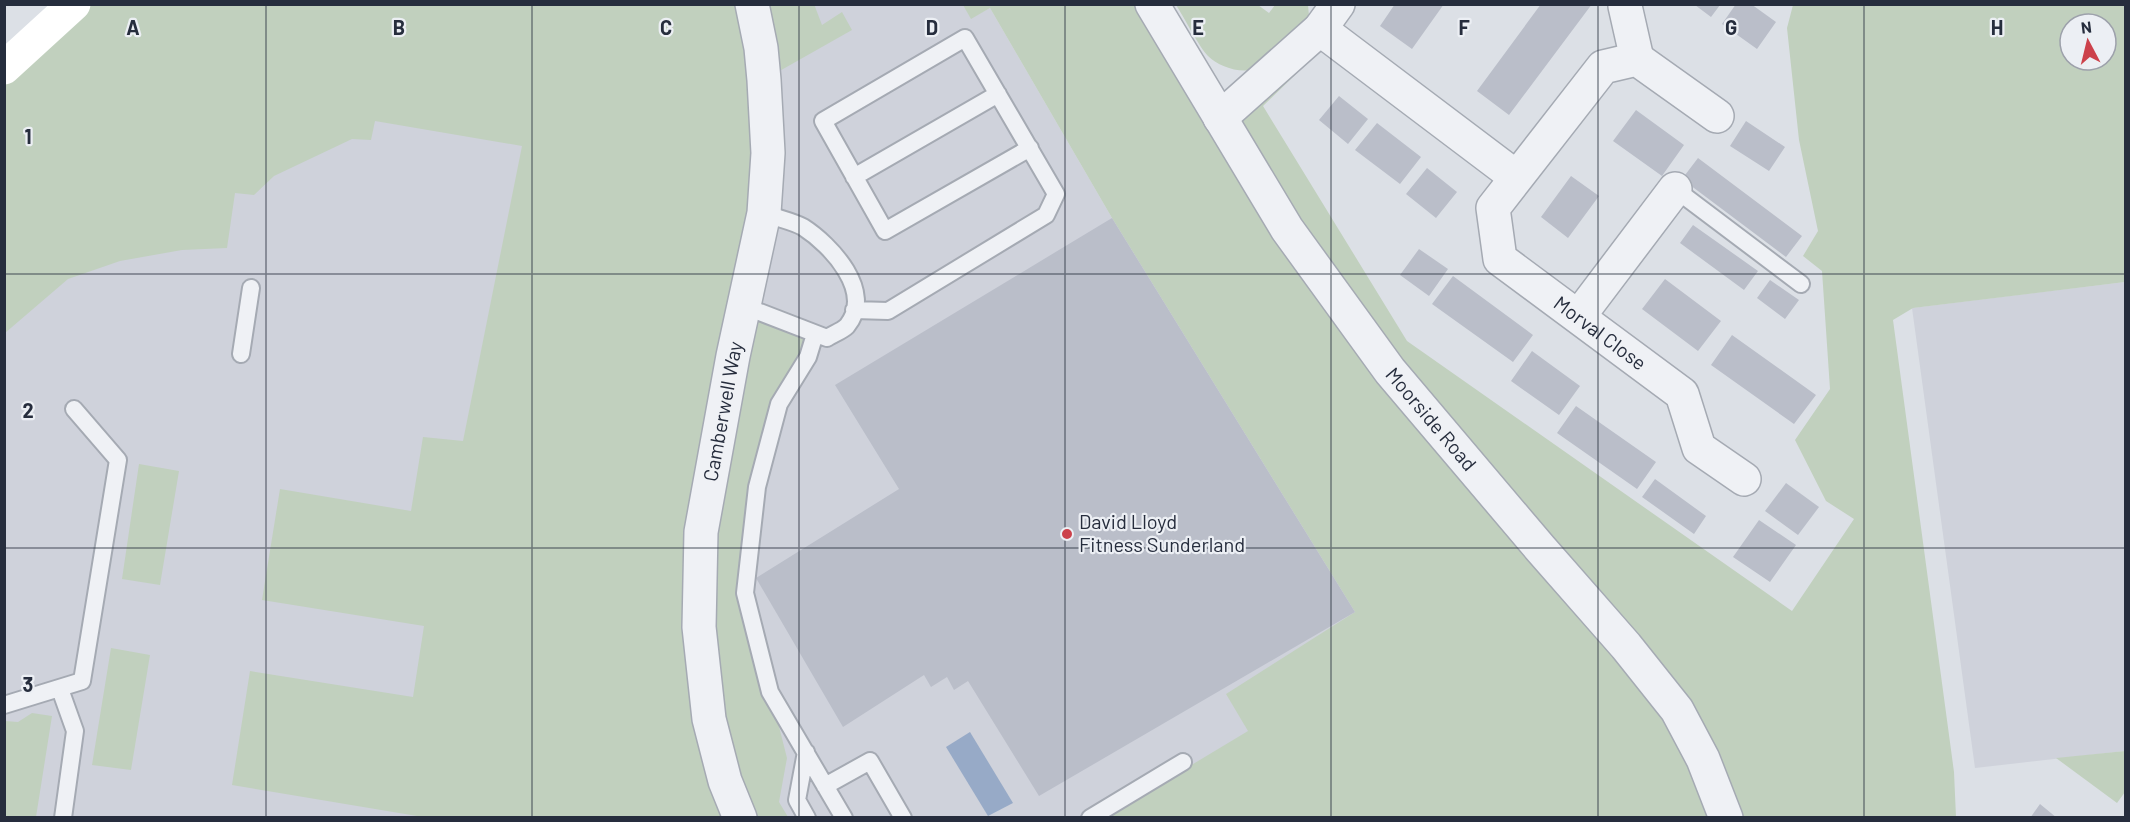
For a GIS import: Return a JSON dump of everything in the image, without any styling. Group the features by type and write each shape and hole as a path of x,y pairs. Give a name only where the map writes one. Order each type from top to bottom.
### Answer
{"main road":[{"path":"4,68 74,4"}],"street":[{"name":"Camberwell Way","path":"740,818 725,781 709,719 699,627 701,532 764,213 768,153 764,80 761,48 752,4"},
{"name":"Moorside Road","path":"1152,4 1287,229 1390,371 1626,646 1677,710 1703,759 1726,818"},
{"path":"1625,6 1637,59 1718,116"},
{"path":"1220,118 1332,11 1516,177"},
{"name":"Morval Close","path":"1637,59 1603,67 1493,208 1500,259 1682,394 1699,448 1744,479"},
{"path":"1579,316 1675,189"}],"lane":[{"path":"854,310 888,310 1046,215 1056,194 1030,148 998,93 965,38 823,121 885,231 1030,148"},
{"path":"854,177 998,93"},
{"path":"1675,189 1801,284"},
{"path":"744,306 827,338 846,326 854,310 854,284 837,255 802,227 764,213"},
{"path":"241,354 251,288"},
{"path":"816,334 808,357 779,404 757,487 745,593 770,692 844,818"},
{"path":"4,705 82,681 118,460 74,409"},
{"path":"60,689 75,731 63,818"},
{"path":"806,752 797,800 807,818"},
{"path":"825,786 870,761 903,818"},
{"path":"1090,818 1183,762"}],"shaded area":[{"path":"963,4 971,18 990,8 1112,218 1355,612 1563,817 5,817 4,195 273,5"},
{"path":"2125,282 2125,751 1975,768 1912,308"}],"green space":[{"path":"814,4 822,25 842,12 852,30 776,73 744,305 815,334 779,404 745,593 787,758 779,802 788,817 423,817 232,785 250,671 413,697 424,626 262,600 280,489 411,511 423,437 463,441 522,146 375,121 371,140 352,139 274,176 254,195 235,193 227,248 182,250 120,261 68,279 5,333 5,68 74,5"},
{"path":"963,5 1152,5 1220,118 1324,47 1263,106 1407,341 1792,611 1854,519 1826,501 1795,440 1830,389 1822,271 1803,256 1818,231 1799,140 1787,28 1793,5 2125,5 2125,282 1913,308 1893,320 1954,772 1956,817 1105,817 1248,731 1226,694 1355,612 1112,218 990,8 971,19"},
{"path":"1176,5 1258,5 1269,13 1275,5 1308,5 1309,16 1306,26 1273,57 1255,69 1241,70 1219,64 1204,52"},
{"path":"139,464 179,471 160,585 122,579"},
{"path":"111,648 150,655 131,770 92,765"},
{"path":"32,713 52,716 36,817 5,817 5,721 18,722"},
{"path":"2125,751 2125,792 2117,803 2056,758"}],"water":[{"path":"970,732 1013,803 988,816 946,747"}],"building":[{"path":"1395,4 1444,4 1412,49 1380,26"},
{"path":"1541,4 1592,4 1509,115 1477,91"},
{"path":"1736,4 1751,4 1776,22 1757,49 1722,24"},
{"path":"1695,5 1720,5 1711,17"},
{"path":"1339,96 1368,119 1348,144 1319,120"},
{"path":"1636,110 1684,145 1662,176 1613,141"},
{"path":"1746,121 1785,147 1769,171 1730,146"},
{"path":"1377,123 1421,157 1400,184 1355,150"},
{"path":"1698,158 1802,236 1786,257 1682,179"},
{"path":"1427,168 1457,192 1436,218 1406,194"},
{"path":"1571,176 1599,196 1568,238 1541,217"},
{"name":"David Lloyd Fitness Sunderland","path":"1112,218 1355,612 1039,796 968,681 954,690 947,677 931,687 924,675 843,727 756,578 899,489 835,385"},
{"path":"1693,225 1758,271 1744,290 1680,243"},
{"path":"1419,249 1448,269 1429,296 1400,275"},
{"path":"1453,276 1533,335 1513,362 1432,304"},
{"path":"1665,279 1721,321 1698,351 1642,309"},
{"path":"1770,280 1799,300 1785,319 1757,298"},
{"path":"1732,335 1816,395 1794,424 1711,365"},
{"path":"1532,351 1580,386 1559,415 1511,381"},
{"path":"1576,406 1656,462 1637,489 1557,433"},
{"path":"1655,479 1706,516 1694,534 1642,497"},
{"path":"1786,483 1819,507 1798,535 1765,511"},
{"path":"1759,520 1796,545 1770,582 1733,557"},
{"path":"2040,804 2057,818 2030,818"}],"place":[{"name":"David Lloyd Fitness Sunderland","path":"1067,534"}]}
